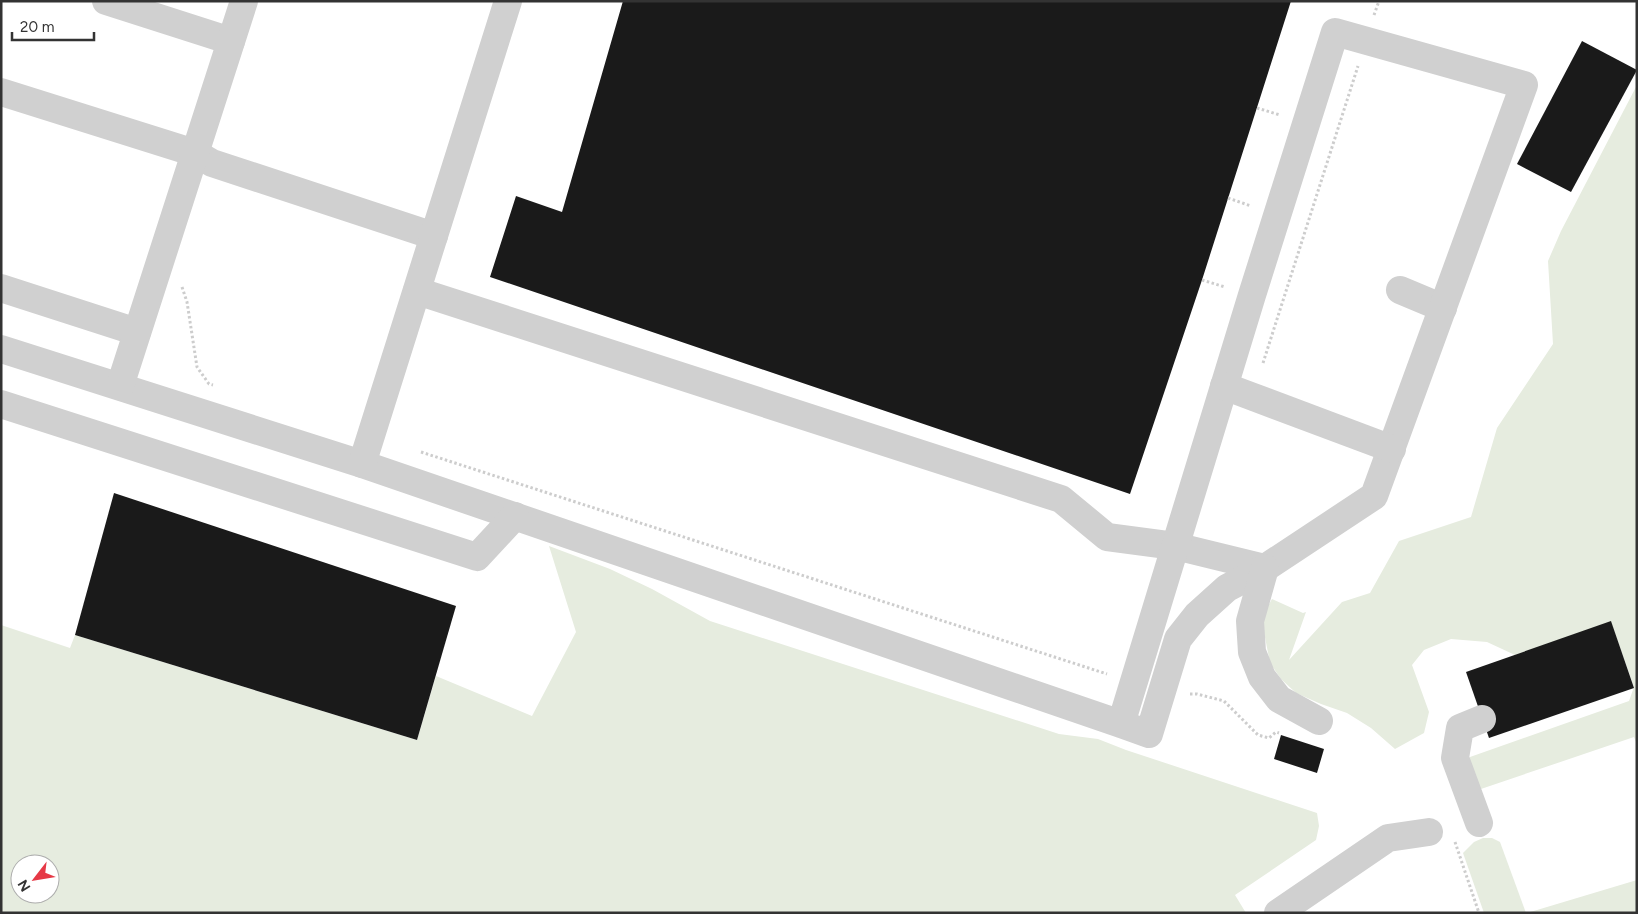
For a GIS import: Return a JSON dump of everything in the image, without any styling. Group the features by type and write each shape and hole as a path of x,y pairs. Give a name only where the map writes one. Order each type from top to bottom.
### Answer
{"lane":[{"path":"106,1 231,41"},
{"path":"120,386 244,1"},
{"path":"362,464 508,1"},
{"path":"1,349 362,464 1149,734 1178,639 1197,615 1227,588 1265,568 1374,496 1524,86 1335,32 1121,724"},
{"path":"1,92 195,154 212,163 434,236"},
{"path":"1,288 137,332"},
{"path":"1400,290 1443,308"},
{"path":"417,291 1061,499 1107,537 1175,546 1265,568"},
{"path":"1224,386 1392,449"},
{"path":"1,404 477,557 515,516"},
{"path":"1265,568 1250,621 1252,652 1262,677 1280,699 1319,721"},
{"path":"1479,823 1455,758 1460,728 1482,719"},
{"path":"1278,913 1388,838 1428,832"}],"path":[{"path":"1263,363 1378,1"},
{"path":"179,280 187,302 197,367 209,384 218,387"},
{"path":"418,451 1134,682"},
{"path":"1161,691 1174,695 1197,694 1224,701 1258,735 1269,738 1276,732 1285,734"}],"shaded area":[{"path":"1637,85 1637,744 1634,737 1478,790 1467,765 1470,757 1629,701 1634,687 1611,622 1515,655 1487,642 1451,639 1424,650 1412,665 1429,712 1424,733 1395,749 1371,728 1347,713 1296,693 1281,679 1270,663 1263,627 1264,613 1272,599 1303,613 1306,612 1289,660 1342,602 1370,593 1399,541 1471,517 1497,428 1553,344 1548,261 1561,231"},
{"path":"549,546 610,569 652,589 710,621 1059,734 1098,739 1317,813 1319,826 1316,840 1235,895 1246,913 1,913 1,625 70,648 75,635 417,740 436,676 532,716 576,632"},
{"path":"1483,838 1492,838 1500,842 1526,913 1484,913 1463,853 1474,842"},
{"path":"1637,880 1637,913 1527,913"}],"building":[{"path":"623,1 1291,1 1202,280 1130,494 490,277 516,196 562,212"},
{"path":"1582,41 1637,70 1571,192 1517,164"},
{"path":"114,493 456,606 417,740 75,635"},
{"path":"1611,621 1634,688 1489,738 1466,672"},
{"path":"1281,735 1324,749 1317,773 1274,759"}]}
